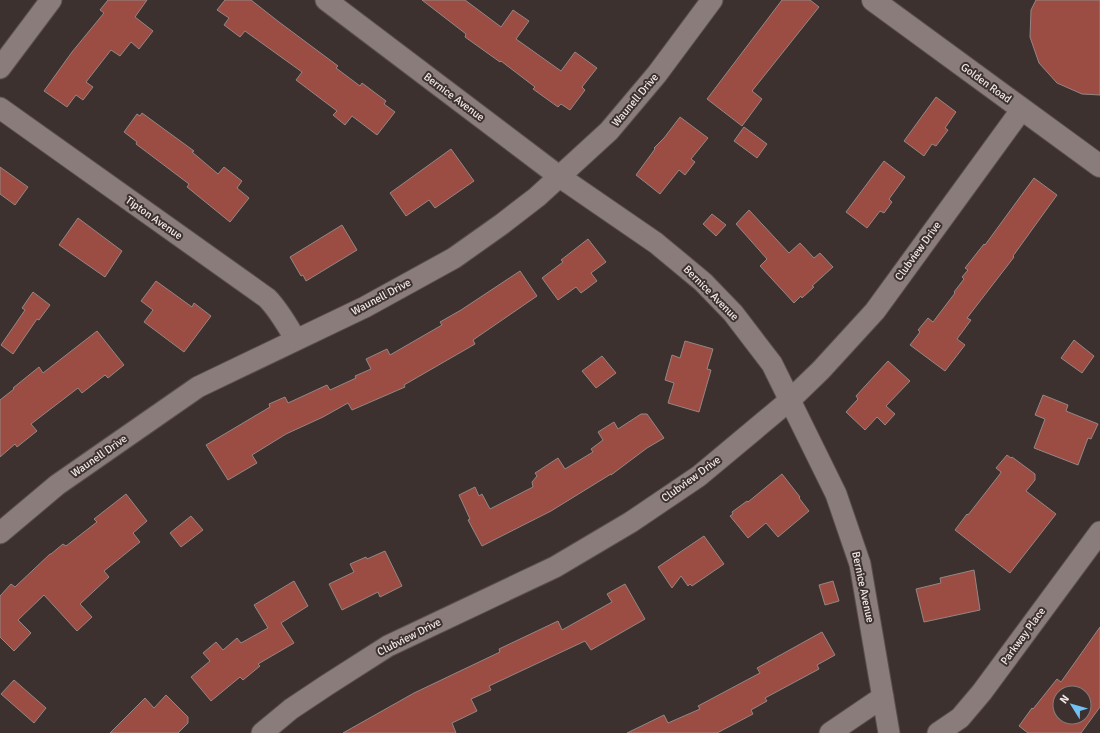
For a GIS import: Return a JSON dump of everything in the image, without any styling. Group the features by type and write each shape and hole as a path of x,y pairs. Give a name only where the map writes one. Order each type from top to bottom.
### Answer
{"street":[{"path":"0,68 51,0"},
{"name":"Bernice Avenue","path":"326,0 560,176 656,243 703,282 733,313 772,364 836,494 860,564 889,733"},
{"name":"Waunell Drive","path":"0,533 57,485 198,387 365,307 454,258 502,224 537,197 613,126 657,74 712,0"},
{"name":"Golden Road","path":"873,0 1100,166"},
{"name":"Tipton Avenue","path":"0,108 267,298 282,316 296,340"},
{"name":"Clubview Drive","path":"262,733 291,709 388,646 555,567 631,522 699,476 790,400 875,311 1022,109"},
{"name":"Parkway Place","path":"938,733 960,718 982,692 1100,532"},
{"path":"830,733 883,698"}],"building":[{"path":"108,0 147,0 135,17 153,31 139,49 131,42 120,56 111,50 86,82 93,87 83,100 76,95 67,107 44,91 72,52 104,13 100,10"},
{"path":"225,0 251,0 338,66 336,68 360,86 362,83 386,101 384,104 395,112 377,135 352,116 345,125 333,115 337,111 296,80 302,72 245,31 240,37 224,25 229,18 217,10"},
{"path":"422,0 465,0 501,27 513,10 529,21 516,39 561,71 575,52 597,68 582,87 585,90 570,110 561,104 558,107 533,89 535,87 501,61 500,62 465,37 466,34"},
{"path":"782,0 810,0 819,7 752,91 762,99 742,126 707,99"},
{"path":"1036,0 1100,0 1100,95 1082,94 1057,83 1039,63 1030,37 1031,10"},
{"path":"936,97 956,112 945,128 948,130 936,146 932,144 924,156 904,141"},
{"path":"142,113 194,151 192,152 218,174 224,167 242,181 237,188 249,198 230,222 187,187 189,184 136,144 137,142 124,132 137,114 140,116"},
{"path":"680,117 708,138 691,159 695,162 685,175 679,170 660,194 636,175 655,149 654,148 664,138"},
{"path":"744,127 767,144 757,158 734,141"},
{"path":"451,149 474,181 435,208 429,200 406,216 390,193"},
{"path":"884,161 905,177 889,199 892,202 884,213 880,211 867,228 846,212"},
{"path":"0,167 28,187 15,205 0,194"},
{"path":"1034,178 1057,195 1013,256 1014,257 967,318 971,320 957,339 965,345 945,371 910,345 920,332 918,330 928,318 933,322 955,293 954,292 964,279 962,277 968,270 965,268 984,244 985,245"},
{"path":"749,210 789,253 800,243 814,258 820,253 833,267 812,286 814,287 794,303 760,266 767,259 736,224"},
{"path":"712,214 726,225 716,236 703,224"},
{"path":"78,218 122,251 105,277 59,245"},
{"path":"342,225 357,250 306,281 303,275 301,276 290,257"},
{"path":"588,239 606,262 591,273 597,281 581,293 576,287 558,300 542,278 563,262 561,260"},
{"path":"520,271 537,296 473,340 475,344 404,385 405,387 352,410 348,403 323,417 286,434 252,455 257,463 228,480 206,445 270,407 269,404 285,397 288,403 327,385 330,390 356,378 355,376 371,369 366,359 387,349 390,355 442,325 440,322"},
{"path":"156,281 192,307 194,303 211,316 184,352 144,322 153,310 141,301"},
{"path":"33,292 50,305 39,320 37,319 13,354 1,345 25,310 22,308"},
{"path":"97,331 124,365 108,378 105,375 82,393 78,388 31,424 37,431 17,447 15,444 0,457 0,400 39,367 43,373"},
{"path":"1074,340 1094,356 1082,373 1061,358"},
{"path":"685,341 713,349 707,369 711,370 699,412 668,403 674,383 665,380 672,355 680,358"},
{"path":"602,356 616,373 596,388 582,371"},
{"path":"888,361 910,381 886,406 895,414 885,425 877,417 865,430 846,412 858,399 856,396"},
{"path":"1043,395 1068,405 1066,411 1098,424 1091,439 1088,438 1078,465 1034,448 1045,419 1035,415"},
{"path":"641,414 647,414 664,438 647,448 611,475 551,511 482,546 468,520 470,519 459,495 475,487 479,496 482,494 490,509 533,487 532,482 537,476 535,473 558,458 565,469 593,452 591,449 603,440 598,432 614,422 618,429"},
{"path":"1007,455 1035,474 1035,480 1026,491 1056,514 1010,573 955,530 1000,474 1001,472 996,468"},
{"path":"782,474 809,511 778,537 766,523 748,538 730,516 733,514 732,512 747,501 748,502"},
{"path":"126,494 147,521 133,533 140,542 104,571 109,577 80,604 92,617 77,631 44,595 18,620 31,633 14,651 0,637 0,596 11,584 15,587 50,554 63,544 66,546 97,522 94,519"},
{"path":"191,516 203,530 181,547 170,533"},
{"path":"704,536 724,564 692,586 690,584 688,586 681,576 672,588 658,567"},
{"path":"385,551 402,586 380,597 378,592 342,610 329,584 354,572 350,564 366,557 367,559"},
{"path":"974,570 980,610 924,622 916,589 941,583 940,578"},
{"path":"294,581 308,606 281,623 294,643 258,664 260,666 243,680 240,677 211,701 191,677 210,661 203,653 216,642 223,650 237,638 241,643 268,628 254,605"},
{"path":"833,581 839,601 825,605 819,585"},
{"path":"625,584 645,619 591,650 585,641 489,686 491,690 471,699 477,711 452,723 456,733 343,733 414,693 500,652 499,649 558,621 562,630 612,602 607,594"},
{"path":"1100,627 1100,707 1092,718 1092,685 1052,685 1057,679 1061,682"},
{"path":"822,632 835,655 817,665 819,669 765,698 767,701 751,710 753,714 717,733 627,733 664,715 668,723 700,709 698,706 760,673 757,668"},
{"path":"14,680 46,708 34,723 1,694"},
{"path":"1052,685 1052,725 1087,725 1081,733 1028,733 1019,726 1032,708 1033,709"},
{"path":"166,695 188,717 188,723 178,733 110,733 145,698 154,708"}]}
